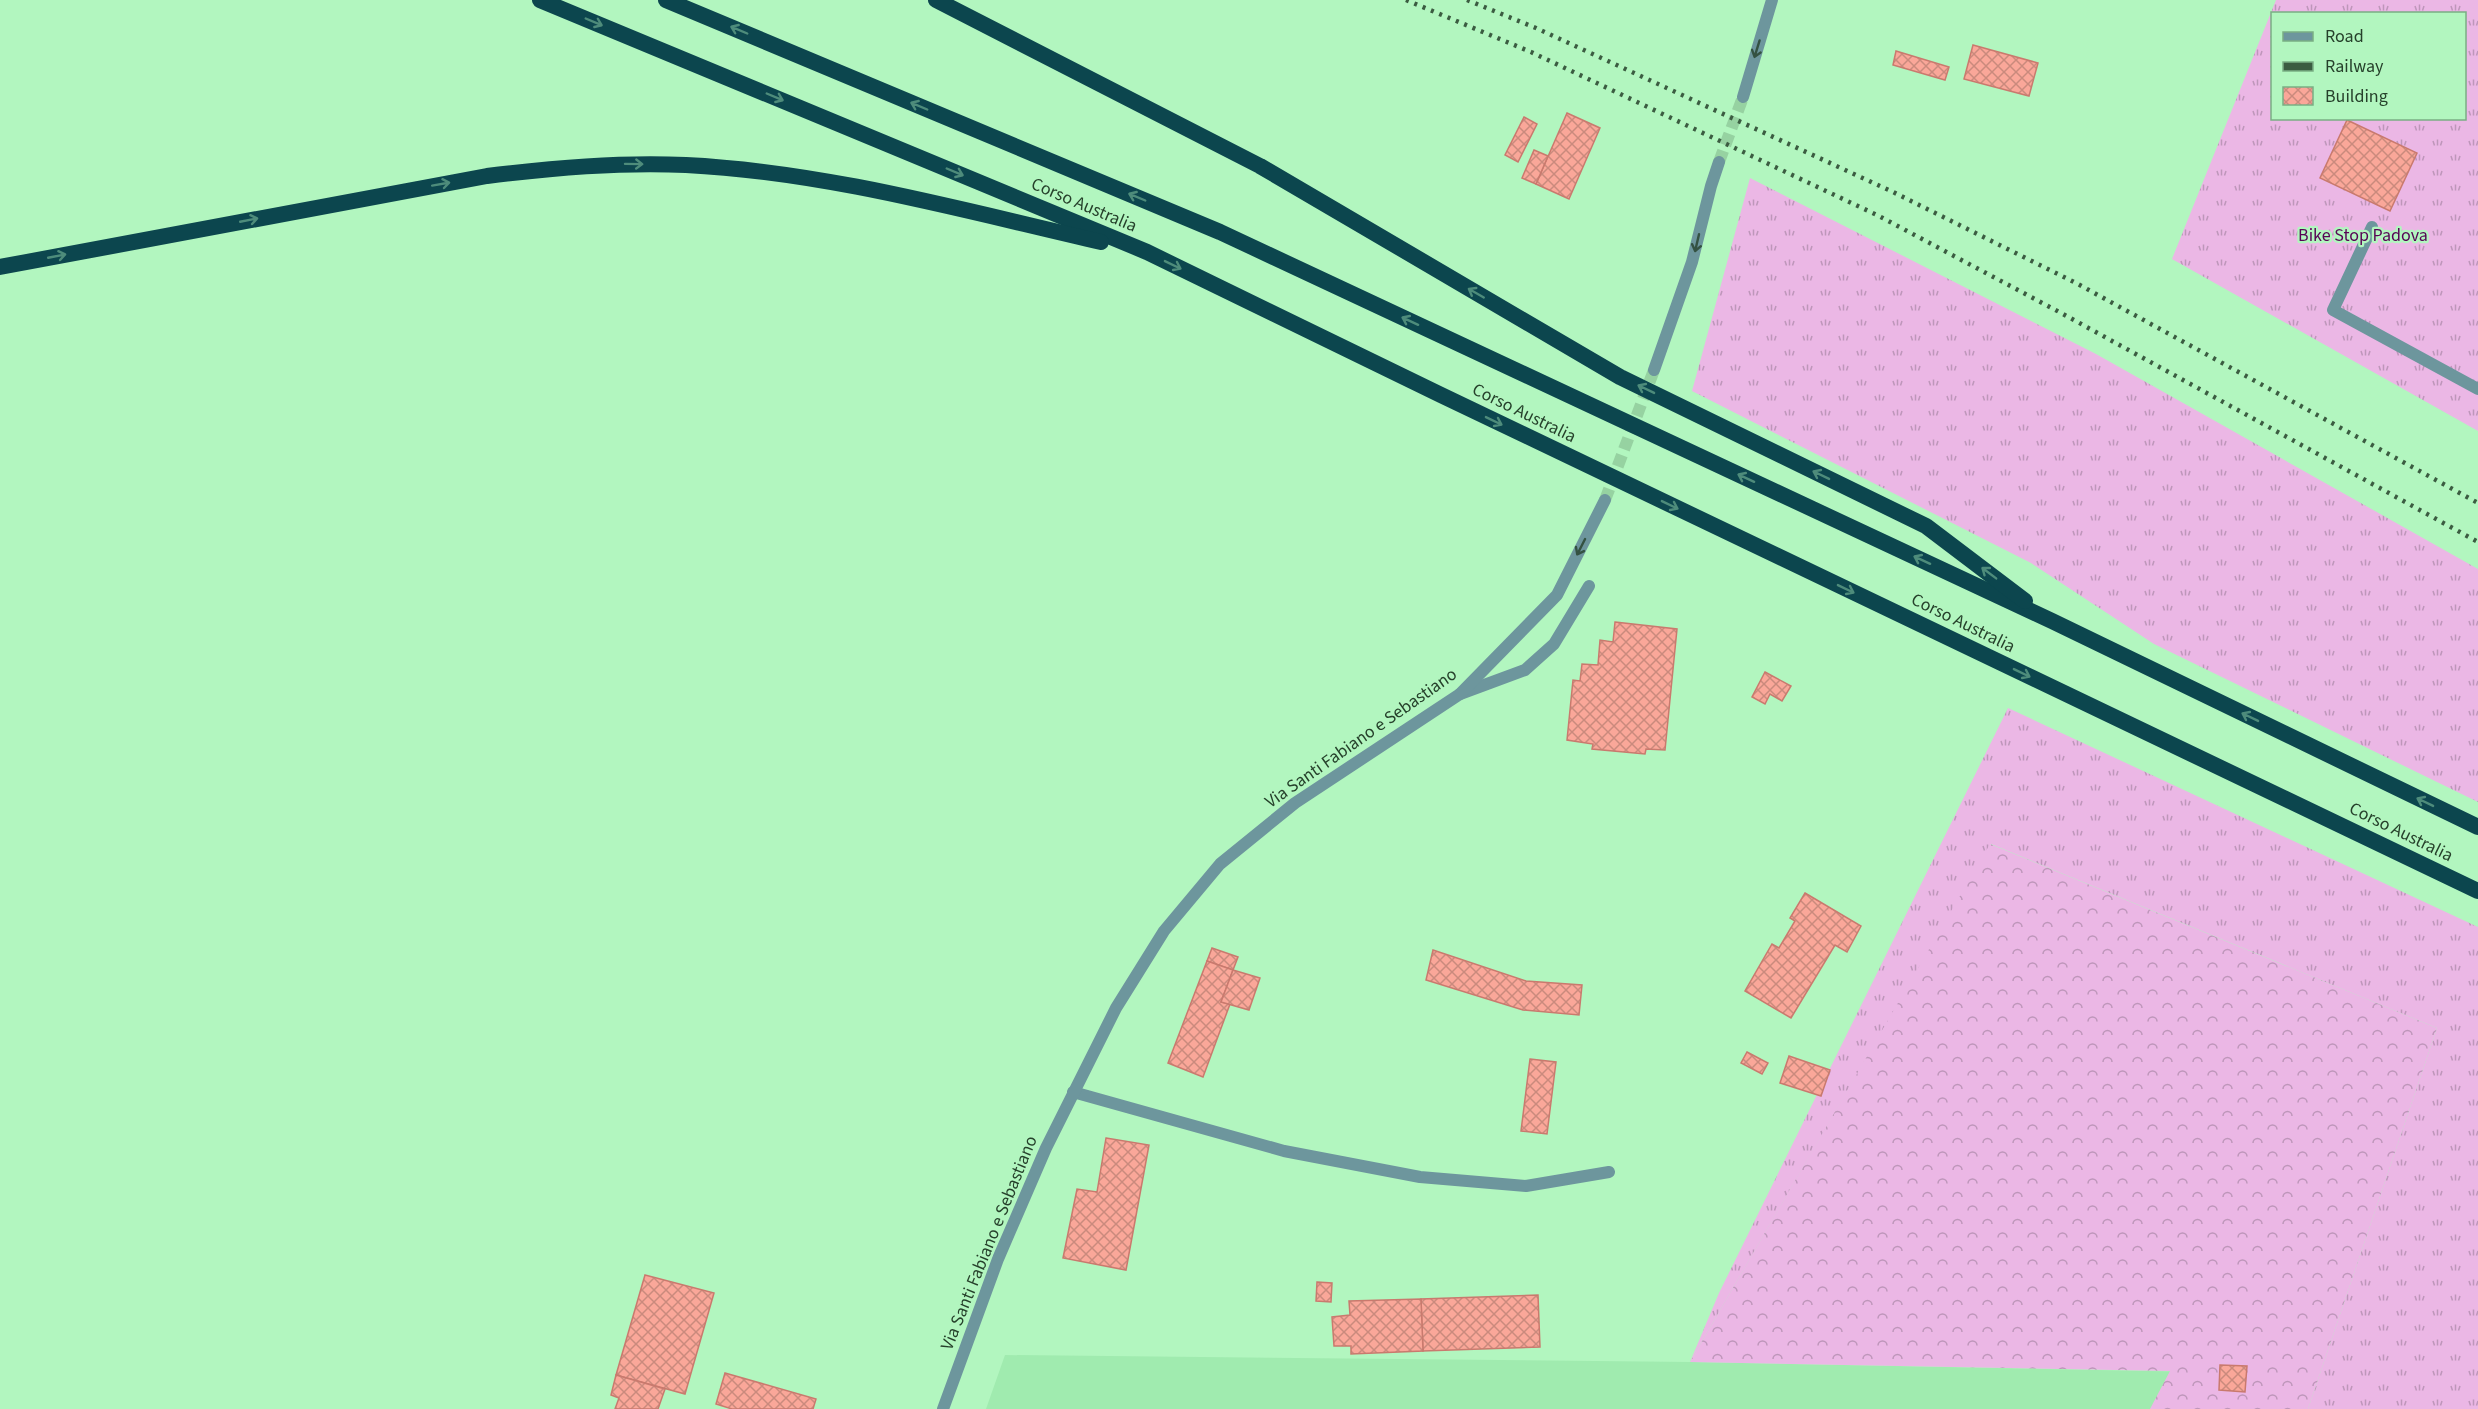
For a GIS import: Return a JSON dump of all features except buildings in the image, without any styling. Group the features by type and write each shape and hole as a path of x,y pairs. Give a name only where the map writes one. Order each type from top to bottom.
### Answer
{"highway":[{"name":"Corso Australia","path":"540,0 1147,252 1452,401 2478,891"},
{"name":"Corso Australia","path":"666,0 1220,232 2052,621 2478,827"},
{"path":"936,0 1260,166 1620,377 1926,526 2052,621"},
{"path":"0,267 487,176 554,168 617,164 686,165 762,172 845,185 1147,252"}],"street":[{"path":"1743,97 1772,0"},
{"path":"1654,370 1692,262 1719,162"},
{"path":"2372,227 2333,310 2478,389"},
{"name":"Via Santi Fabiano e Sebastiano","path":"943,1409 998,1259 1073,1092 1116,1008 1164,931 1220,864 1295,803 1460,694 1557,595 1605,500"},
{"path":"1460,694 1525,670 1554,644 1589,586"},
{"path":"1073,1092 1284,1151 1420,1177 1526,1186 1609,1172"}],"shaded area":[{"path":"1005,1355 1690,1362 2302,1374 2285,1409 986,1409"}],"green space":[{"name":"Bike Stop Padova","path":"2276,0 2478,0 2478,431 2172,259 2271,12 2271,120 2466,120 2466,12 2271,12"},
{"path":"1750,178 2096,354 2478,569 2478,802 2154,644 2031,563 1692,391"},
{"path":"2008,708 2478,927 2478,1409 2308,1409 2437,1028 1991,844 1690,1362 1719,1293"},
{"path":"1990,844 2437,1028 2308,1409 2150,1409 2170,1371 1690,1362"}],"tunnel":[{"path":"1719,162 1743,97"},
{"path":"1605,500 1654,370"}],"railway":[{"path":"1406,0 1531,52 1877,215 2063,314 2478,542"},
{"path":"1467,0 1536,28 1891,191 2076,283 2478,503"}]}
